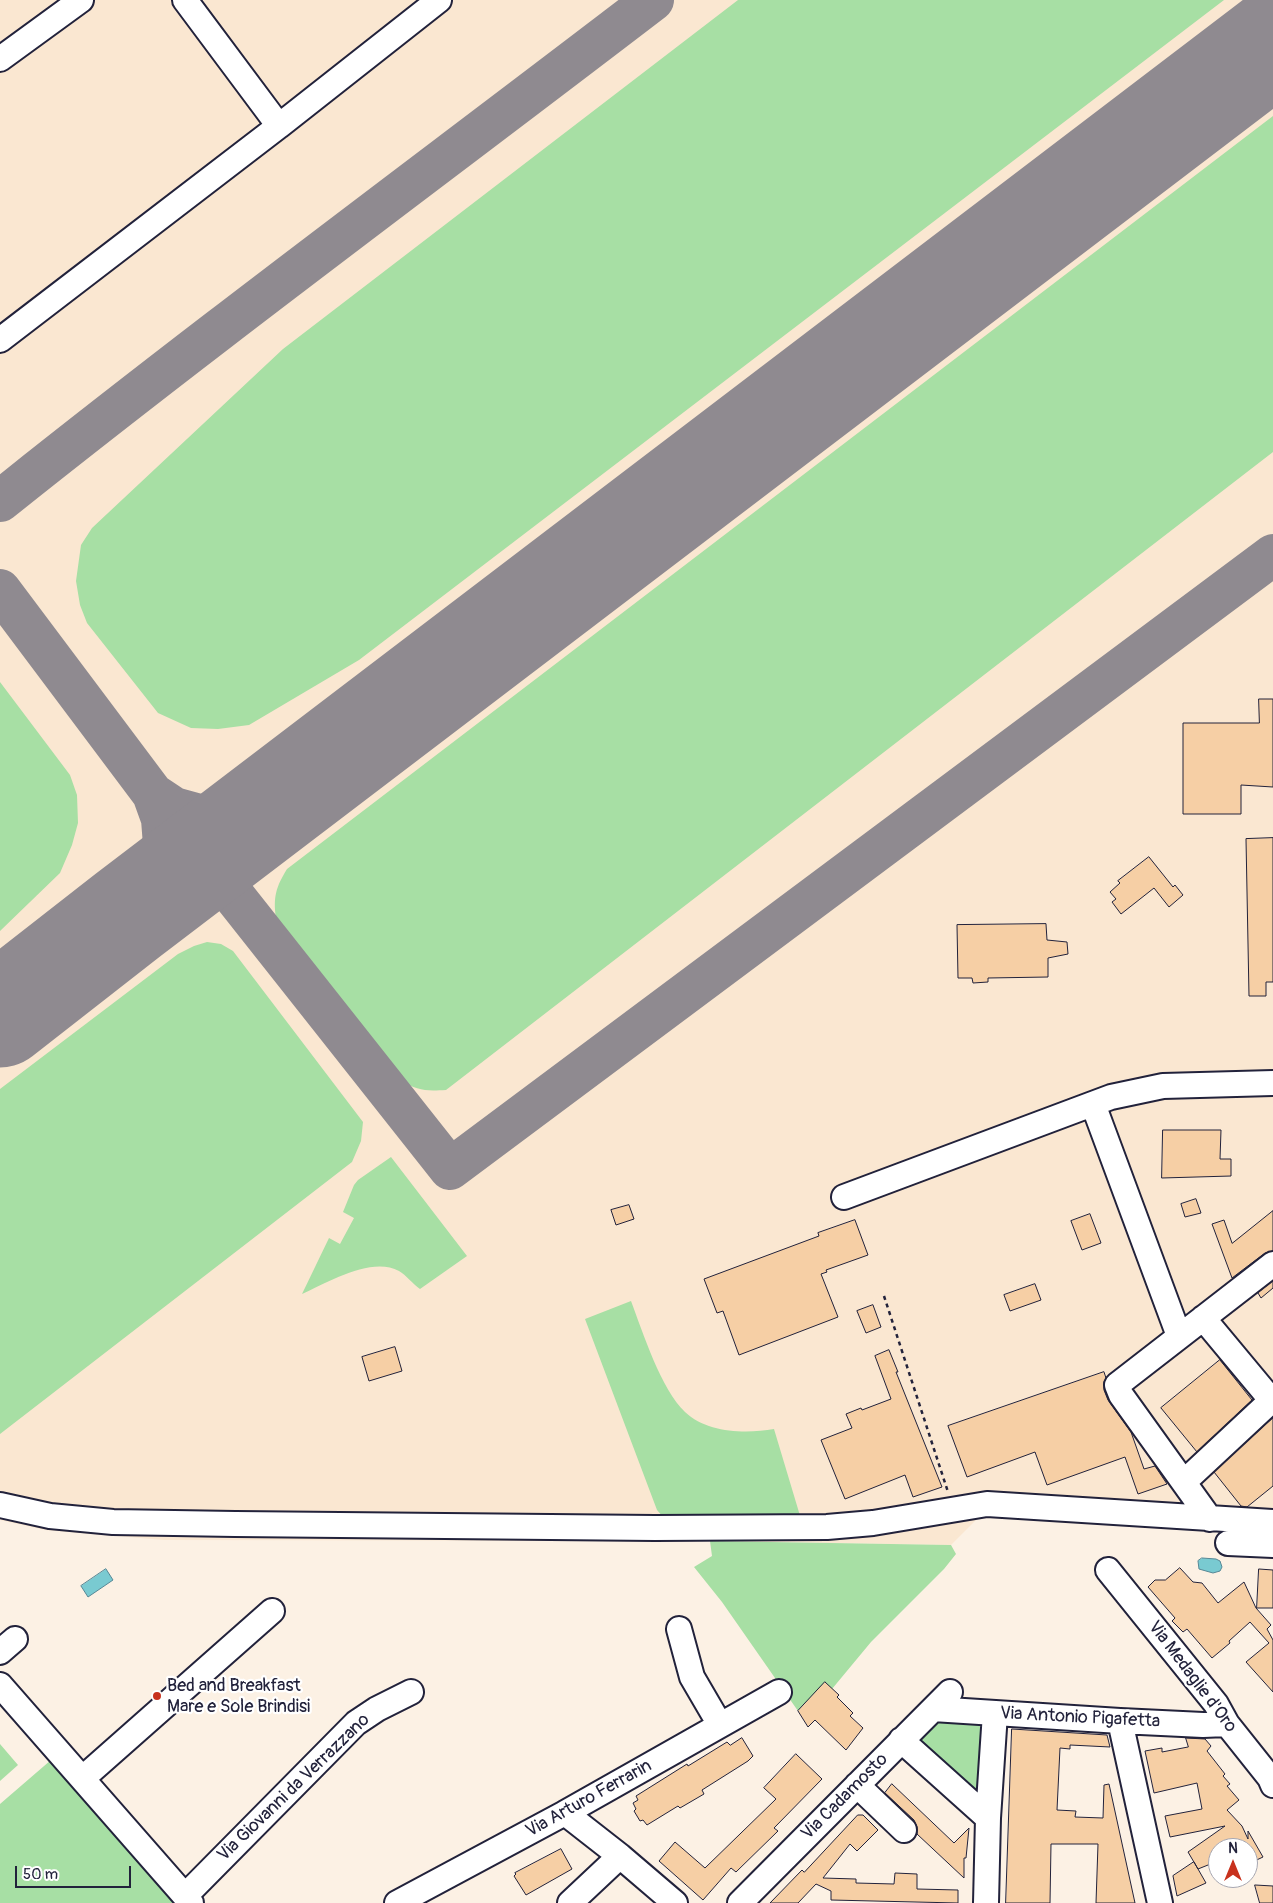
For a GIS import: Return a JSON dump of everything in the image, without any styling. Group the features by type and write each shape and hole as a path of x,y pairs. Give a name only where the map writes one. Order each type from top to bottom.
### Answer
{"street":[{"path":"0,59 82,0"},
{"path":"185,0 279,126"},
{"path":"0,340 279,126 439,0"},
{"path":"844,1197 1111,1097 1163,1086 1273,1083"},
{"path":"1093,1104 1179,1336"},
{"path":"1210,1519 1121,1395 1117,1385 1273,1264"},
{"path":"1184,1482 1272,1401 1202,1318"},
{"path":"0,1505 50,1516 113,1522 254,1524 646,1528 827,1527 873,1523 987,1504 1273,1522"},
{"path":"1228,1543 1273,1545"},
{"name":"Via Medaglie d'Oro","path":"1108,1570 1216,1704 1227,1724 1270,1778 1273,1785"},
{"path":"83,1778 272,1611"},
{"path":"679,1629 692,1677 720,1725"},
{"path":"0,1685 188,1899"},
{"name":"Via Giovanni da Verrazzano","path":"188,1899 356,1723 377,1709 411,1692"},
{"name":"Via Arturo Ferrarin","path":"397,1903 564,1813 779,1692"},
{"name":"Via Cadamosto","path":"740,1903 950,1692"},
{"name":"Via Antonio Pigafetta","path":"933,1709 1120,1721 1203,1725 1227,1724"},
{"path":"986,1903 988,1818 995,1713"},
{"path":"1120,1721 1160,1903"},
{"path":"901,1740 988,1818"},
{"path":"857,1785 904,1830"},
{"path":"564,1813 620,1856 675,1903"},
{"path":"570,1903 620,1856"}],"path":[{"path":"884,1296 948,1492"}],"shaded area":[{"path":"0,0 1273,0 1273,1534 979,1517 951,1545 710,1541 164,1540 45,1530 0,1520"}],"green space":[{"path":"738,0 1224,0 359,660 249,725 218,729 191,728 158,713 87,623 80,605 76,581 81,545 92,528 283,349"},
{"path":"1273,116 1273,452 446,1090 422,1090 400,1080 276,918 276,892 287,869"},
{"path":"0,682 70,775 77,795 78,823 72,845 60,873 0,931"},
{"path":"207,942 221,944 233,951 363,1122 361,1141 352,1162 0,1434 0,1089 178,954"},
{"path":"391,1157 467,1256 420,1289 399,1271 388,1267 376,1267 350,1272 302,1294 329,1238 340,1244 354,1218 343,1212 354,1185 358,1180"},
{"path":"631,1301 661,1375 676,1402 685,1412 694,1419 715,1428 739,1431 774,1429 801,1519 665,1519 657,1510 585,1319"},
{"path":"710,1541 951,1545 956,1554 944,1569 871,1642 832,1689 825,1683 798,1711 722,1602 694,1567 712,1556"},
{"path":"936,1721 982,1725 982,1799 916,1739"},
{"path":"0,1744 18,1765 0,1781"},
{"path":"51,1760 176,1903 0,1903 0,1804"}],"water":[{"path":"1202,1558 1220,1561 1222,1567 1220,1571 1213,1573 1199,1569 1198,1561"},
{"path":"106,1569 113,1580 88,1597 81,1586"}],"building":[{"path":"1259,699 1273,699 1273,787 1241,785 1241,814 1183,814 1183,723 1259,723"},
{"path":"1273,838 1273,982 1266,982 1266,996 1249,996 1246,839"},
{"path":"1149,857 1173,887 1175,885 1183,895 1169,907 1154,888 1121,914 1112,902 1116,899 1110,892 1120,883 1118,881"},
{"path":"1046,924 1047,940 1067,942 1068,954 1048,958 1048,977 988,978 988,982 973,983 972,978 958,978 957,925"},
{"path":"1163,1130 1221,1130 1220,1159 1231,1159 1231,1176 1162,1178"},
{"path":"1196,1199 1201,1213 1185,1217 1181,1204"},
{"path":"629,1205 634,1219 616,1225 611,1210"},
{"path":"1273,1211 1273,1251 1265,1253 1232,1278 1212,1224 1224,1220 1232,1243"},
{"path":"1090,1214 1101,1243 1082,1250 1071,1221"},
{"path":"855,1220 868,1255 826,1270 827,1272 821,1274 838,1317 739,1355 723,1311 717,1313 704,1279 819,1236 818,1233"},
{"path":"1273,1281 1273,1288 1261,1298 1258,1293"},
{"path":"1035,1284 1041,1300 1010,1311 1004,1295"},
{"path":"873,1305 881,1327 866,1333 857,1311"},
{"path":"395,1347 402,1371 369,1381 362,1357"},
{"path":"889,1350 942,1487 913,1497 905,1475 845,1499 821,1440 852,1428 846,1414 891,1399 875,1356"},
{"path":"1220,1360 1252,1400 1197,1452 1161,1408"},
{"path":"1104,1372 1106,1378 1104,1390 1108,1400 1131,1432 1144,1469 1155,1466 1167,1484 1138,1494 1125,1457 1047,1485 1035,1452 967,1477 948,1426"},
{"path":"1273,1418 1273,1486 1247,1507 1241,1506 1214,1472"},
{"path":"1180,1568 1193,1582 1202,1583 1218,1603 1244,1582 1256,1608 1271,1625 1267,1629 1273,1640 1273,1692 1246,1662 1269,1643 1250,1622 1212,1658 1187,1629 1183,1632 1172,1621 1175,1618 1148,1587 1155,1580 1165,1580"},
{"path":"1259,1569 1273,1570 1273,1608 1257,1608"},
{"path":"825,1682 839,1695 837,1697 853,1713 850,1716 863,1728 846,1750 815,1720 808,1727 798,1711"},
{"path":"1012,1729 1107,1735 1110,1747 1070,1745 1070,1749 1060,1748 1057,1810 1076,1811 1075,1817 1103,1818 1104,1785 1109,1784 1135,1903 1096,1903 1098,1844 1051,1844 1050,1903 1006,1903"},
{"path":"742,1738 753,1756 748,1761 702,1790 704,1794 680,1808 678,1806 647,1825 643,1820 640,1821 634,1811 636,1809 633,1803 638,1800 636,1796 727,1742 730,1745"},
{"path":"1186,1738 1205,1739 1211,1746 1207,1751 1225,1774 1223,1776 1230,1784 1227,1786 1239,1800 1227,1810 1242,1826 1248,1838 1208,1838 1208,1865 1198,1869 1188,1852 1225,1826 1170,1837 1165,1816 1202,1809 1197,1783 1154,1793 1145,1751 1162,1748 1162,1752 1188,1747"},
{"path":"796,1754 822,1779 774,1828 778,1831 736,1872 731,1868 703,1900 659,1861 675,1842 705,1868 776,1799 764,1788"},
{"path":"892,1784 954,1843 969,1828 966,1858 964,1858 964,1878 917,1834 914,1820 885,1793"},
{"path":"858,1815 863,1815 878,1830 857,1851 850,1844 823,1878 856,1879 856,1883 894,1884 895,1873 917,1874 917,1889 958,1890 958,1903 831,1900 831,1891 816,1884 798,1903 770,1903 802,1870 804,1872"},
{"path":"1258,1848 1263,1857 1258,1859"},
{"path":"561,1849 572,1869 526,1895 514,1876 515,1873"},
{"path":"1194,1862 1206,1883 1177,1896 1173,1876"},
{"path":"1258,1885 1273,1886 1273,1903 1260,1903 1256,1888 1258,1888"}],"taxiway":[{"path":"0,501 243,311 653,0"},
{"path":"204,858 450,1169 1273,555"},
{"path":"0,590 153,794 162,819 164,845 158,873 150,891 128,915"},
{"path":"153,794 174,808 214,819 246,816 277,803"}],"runway":[{"path":"0,1015 128,915 1273,43"}],"place":[{"name":"Bed and Breakfast Mare e Sole Brindisi","path":"157,1696"}]}
